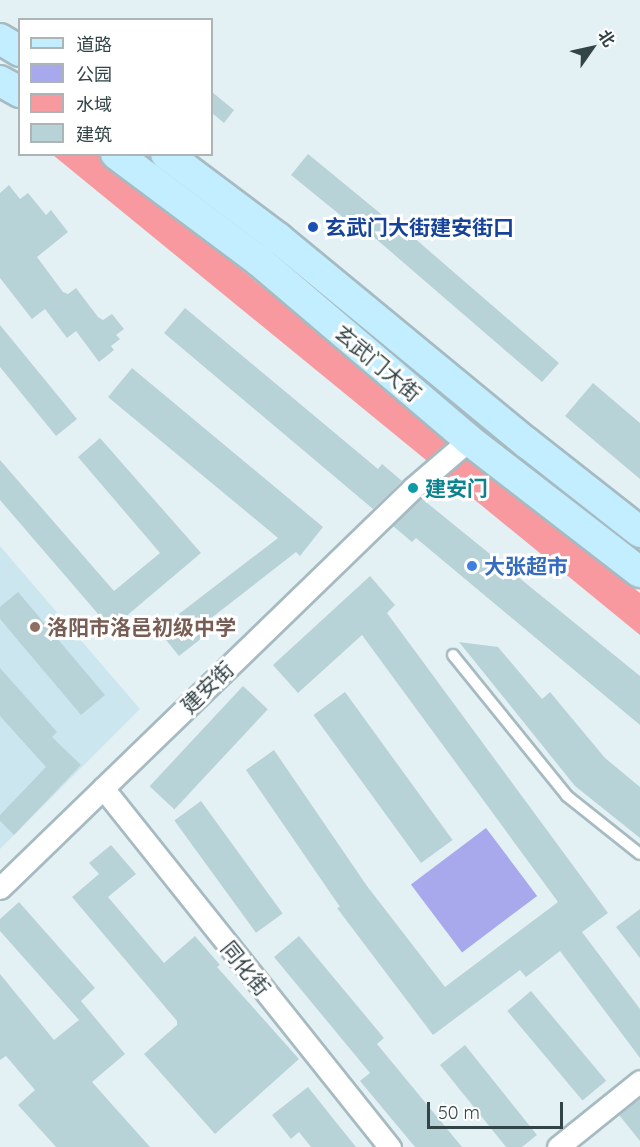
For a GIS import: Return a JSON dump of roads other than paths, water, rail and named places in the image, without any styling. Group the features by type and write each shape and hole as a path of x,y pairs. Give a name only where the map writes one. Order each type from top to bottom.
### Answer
{"main road":[{"path":"0,39 18,50"},
{"path":"0,81 18,91"},
{"name":"玄武门大街","path":"119,156 259,261 469,440 640,572"},
{"name":"玄武门大街","path":"169,156 278,238 527,443 640,532"}],"street":[{"name":"建安街","path":"0,888 413,488 469,440"},
{"name":"同化街","path":"103,788 390,1147"},
{"path":"558,1147 640,1081"}],"lane":[{"path":"453,655 567,796 640,854"}],"water":[{"path":"54,156 101,156 640,593 640,635"}],"place":[{"name":"玄武门大街建安街口","path":"313,227"},
{"name":"建安门","path":"413,488"},
{"name":"大张超市","path":"472,566"},
{"name":"洛阳市洛邑初级中学","path":"35,627"}]}
